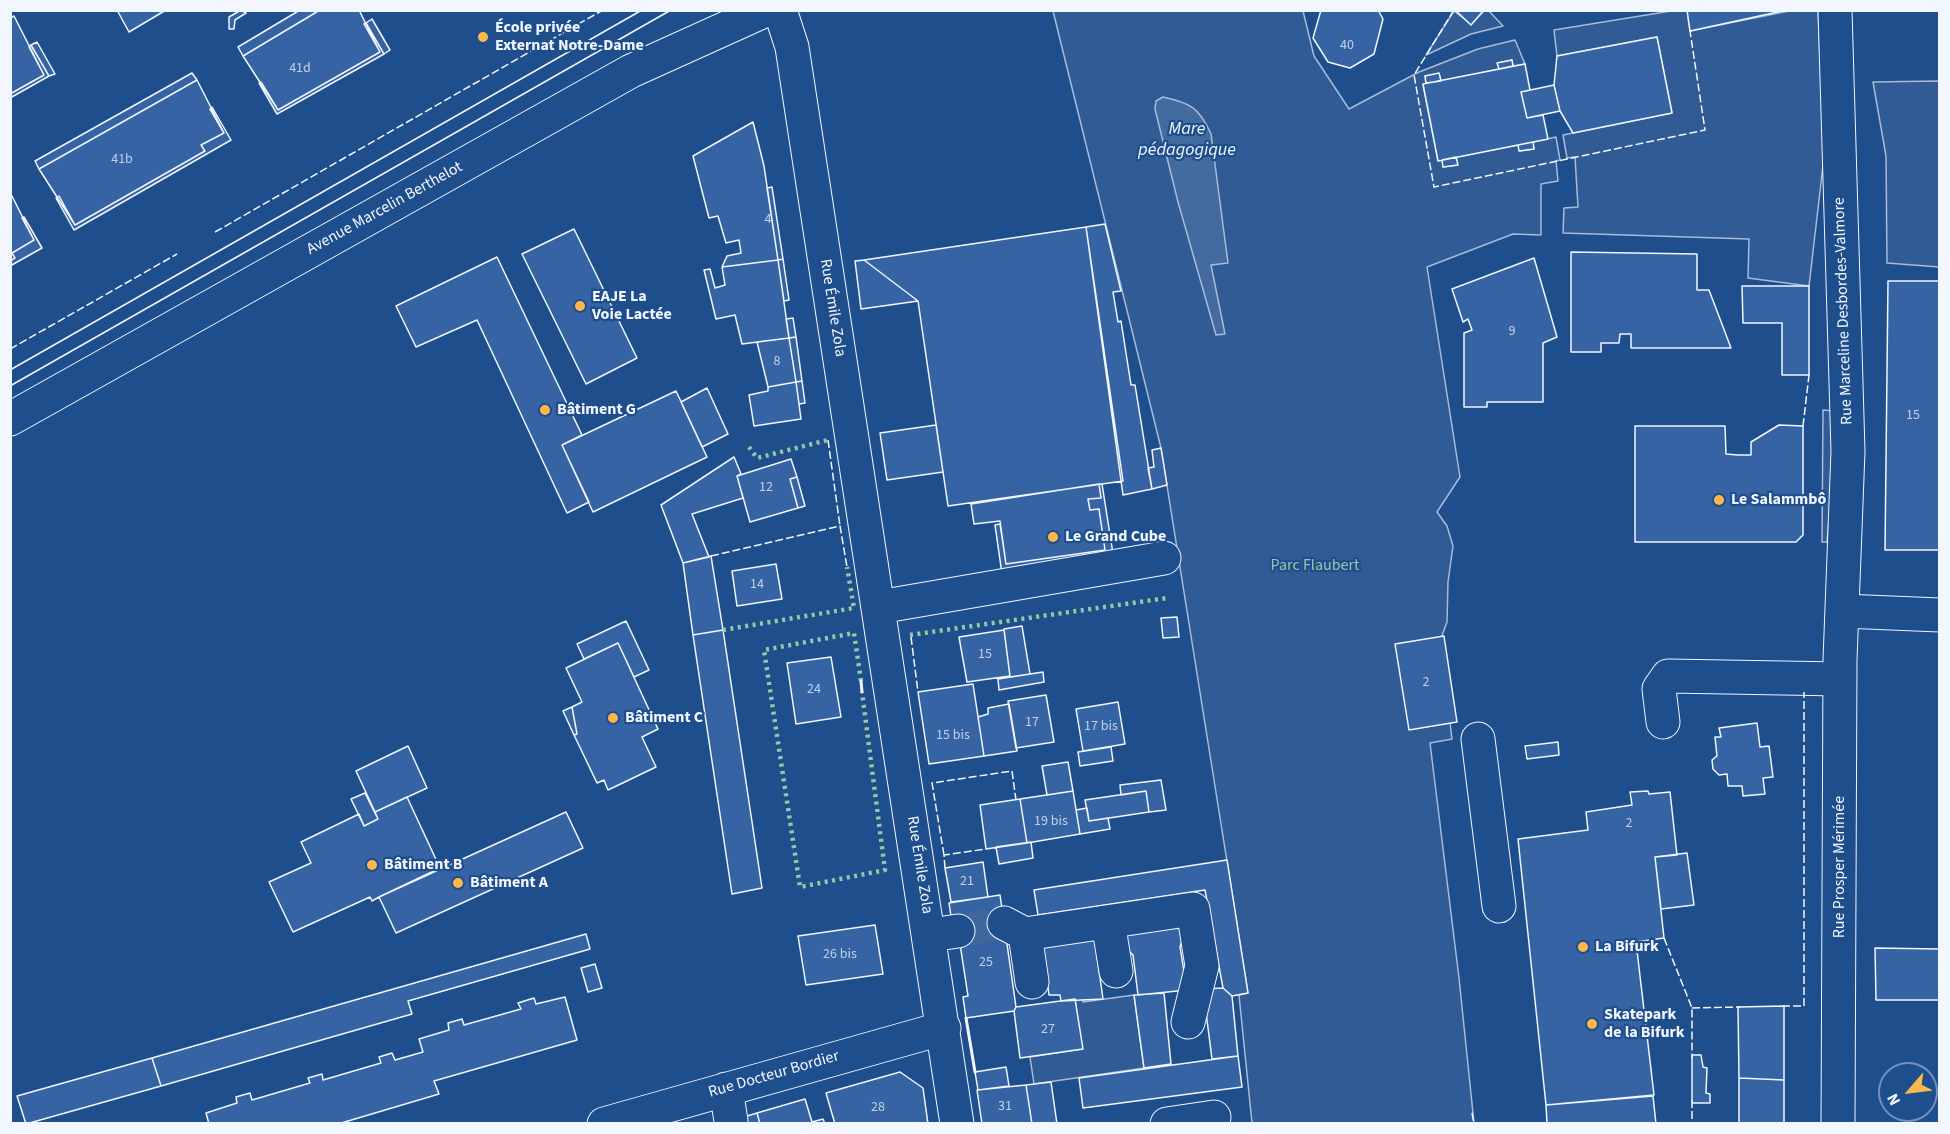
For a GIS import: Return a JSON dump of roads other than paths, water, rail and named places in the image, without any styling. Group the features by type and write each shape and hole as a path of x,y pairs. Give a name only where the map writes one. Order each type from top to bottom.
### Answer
{"street":[{"name":"Avenue Marcelin Berthelot","path":"10,419 631,71 766,10"},
{"name":"Rue Émile Zola","path":"780,10 792,47 879,607 944,933 944,1028 957,1124"},
{"name":"Rue Marceline Desbordes-Valmore","path":"1835,10 1848,420 1843,611"},
{"path":"879,607 1164,558"},
{"path":"1843,611 1940,615"},
{"name":"Rue Prosper Mérimée","path":"1838,1124 1840,679 1843,611"},
{"path":"1663,722 1659,689 1668,676 1840,679"},
{"path":"1478,739 1499,906"},
{"path":"1032,982 1015,929 1108,922 1194,909 1202,966 1188,1022"},
{"path":"1108,922 1116,971"},
{"name":"Rue Docteur Bordier","path":"604,1124 944,1028"},
{"path":"726,1089 731,1121"},
{"path":"1167,1124 1214,1117"}],"water":[{"name":"Mare pédagogique","path":"1163,97 1193,108 1198,112 1211,134 1228,263 1211,265 1225,334 1216,335 1178,202 1155,109 1156,101"}],"tunnel":[{"path":"958,931 1004,923"}],"tram line":[{"path":"10,370 642,10"},
{"path":"10,386 671,10"}],"place":[{"name":"École privée Externat Notre-Dame","path":"483,37"},
{"name":"EAJE La Voie Lactée","path":"580,306"},
{"name":"Bâtiment G","path":"545,410"},
{"name":"Le Salammbô","path":"1719,500"},
{"name":"Le Grand Cube","path":"1053,537"},
{"name":"Bâtiment C","path":"613,718"},
{"name":"Bâtiment B","path":"372,865"},
{"name":"Bâtiment A","path":"458,883"},
{"name":"La Bifurk","path":"1583,947"},
{"name":"Skatepark de la Bifurk","path":"1592,1024"}],"park label":[{"name":"Parc Flaubert","path":"1315,566"}]}
